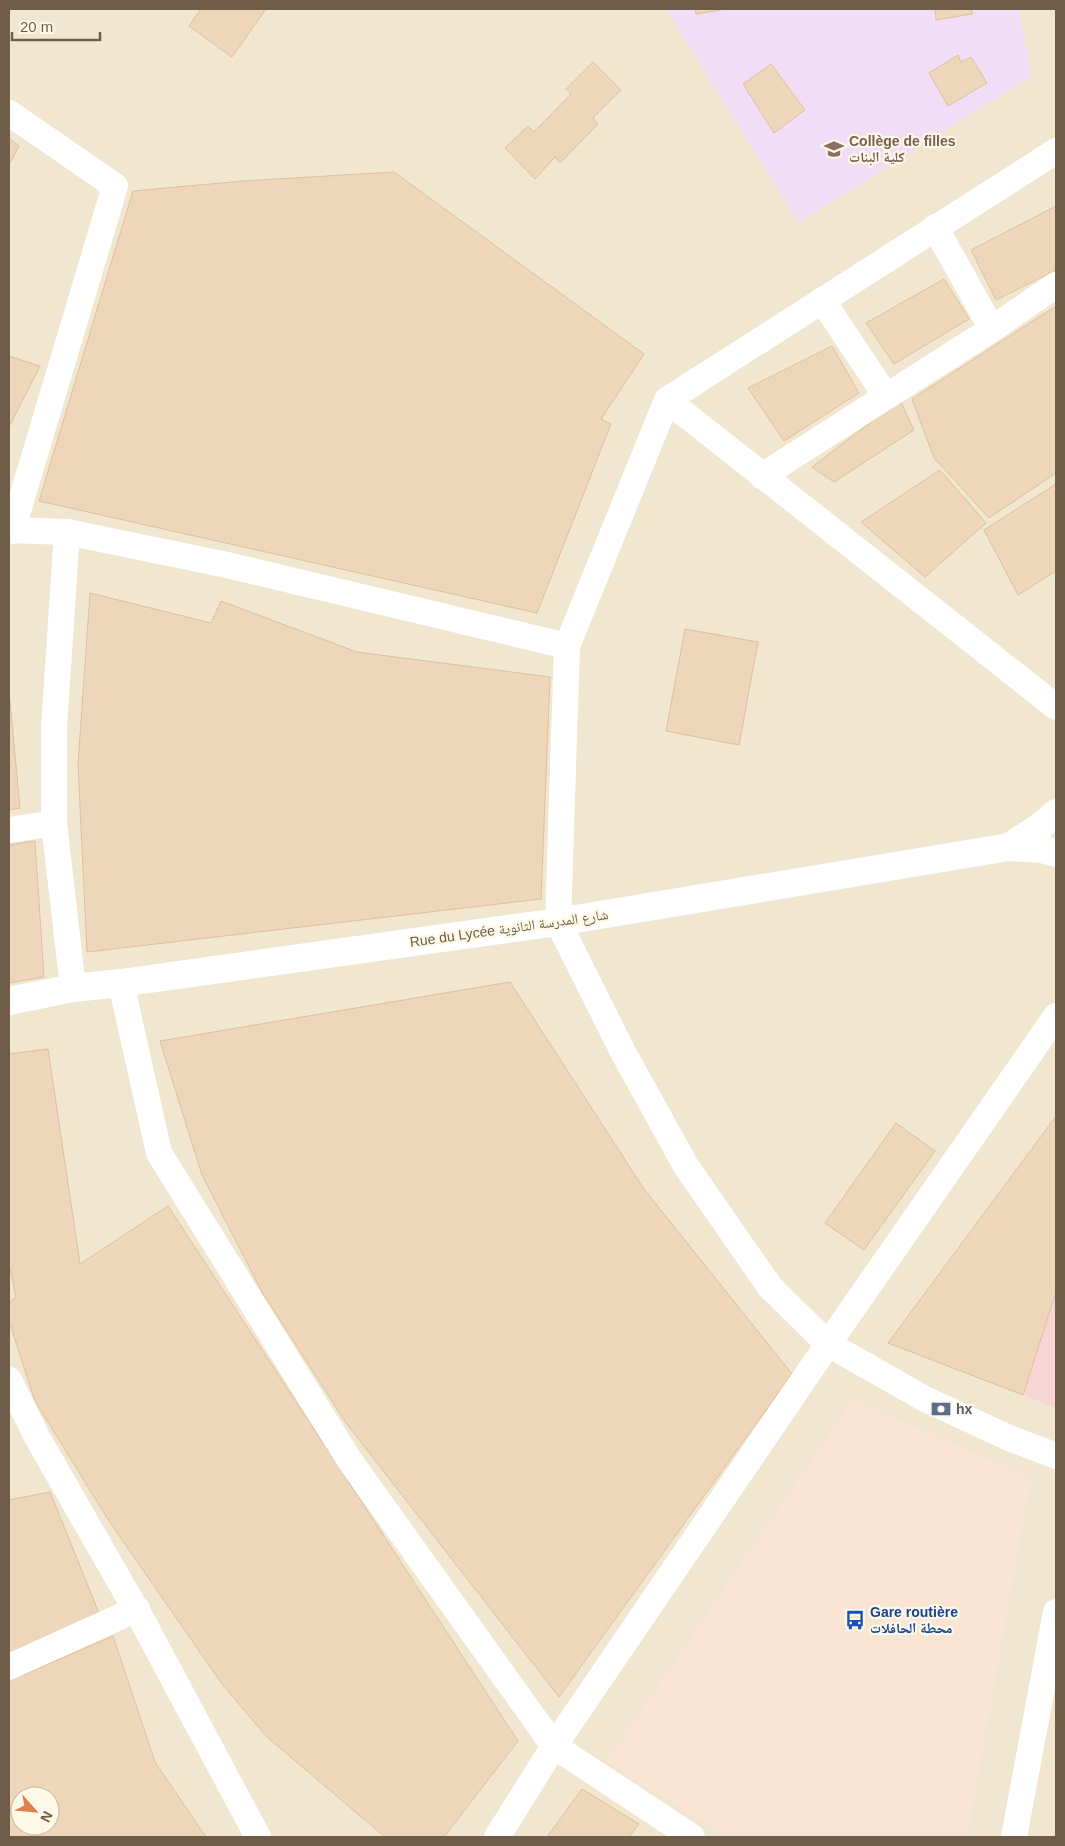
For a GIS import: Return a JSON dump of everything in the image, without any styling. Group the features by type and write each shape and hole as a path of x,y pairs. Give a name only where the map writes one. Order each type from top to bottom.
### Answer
{"street":[{"path":"9,113 114,186 11,531 67,532 227,565 567,646"},
{"path":"1056,150 667,400 567,646 558,922 624,1052 686,1166 770,1287 828,1344 925,1399 1009,1438 1056,1456"},
{"path":"935,227 992,329"},
{"path":"762,476 992,329 1056,285"},
{"path":"822,300 886,396"},
{"path":"667,400 1056,706"},
{"path":"67,532 54,728 54,823 74,988"},
{"name":"Rue du Lycée شارع المدرسة الثانوية","path":"1009,847 1041,826 1056,812"},
{"path":"9,830 54,823"},
{"name":"Rue du Lycée شارع المدرسة الثانوية","path":"9,1001 74,988 558,922 1009,847 1042,849 1056,853"},
{"path":"121,983 159,1153 350,1461 554,1746 692,1837"},
{"path":"498,1837 554,1746 828,1344 1056,1016"},
{"path":"9,1380 37,1437 137,1609 258,1837"},
{"path":"9,1668 137,1609"},
{"path":"1014,1837 1056,1612"}],"shaded area":[{"path":"9,9 1056,9 1056,1837 9,1837"},
{"name":"Collège de filles كلية البنات","path":"666,9 1018,9 1032,76 799,223"},
{"path":"1056,1292 1056,1408 1023,1395"},
{"name":"Gare routière محطة الحافلات","path":"853,1400 1031,1478 967,1837 728,1837 607,1761"}],"building":[{"path":"201,9 266,9 232,57 189,26"},
{"path":"695,9 726,9 696,14"},
{"path":"935,9 972,9 972,14 936,20"},
{"path":"958,55 961,62 971,57 987,83 948,106 929,73"},
{"path":"593,62 621,90 593,118 598,124 560,163 555,157 535,179 505,148 528,126 534,132 571,94 566,89"},
{"path":"771,64 805,110 774,133 743,84"},
{"path":"9,138 19,146 9,165"},
{"path":"394,172 644,354 601,419 611,424 537,613 39,501 133,191 243,181"},
{"path":"1056,206 1056,270 996,300 971,250"},
{"path":"944,279 969,319 894,364 866,323"},
{"path":"1056,306 1056,473 989,518 934,458 912,399"},
{"path":"832,346 859,393 784,441 748,388"},
{"path":"9,356 40,366 9,427"},
{"path":"900,400 914,430 834,482 812,467"},
{"path":"940,470 986,523 925,577 861,522"},
{"path":"1056,484 1056,571 1018,595 984,530"},
{"path":"90,593 211,623 221,601 357,652 550,677 541,899 87,952 78,764"},
{"path":"685,629 758,642 739,745 666,731"},
{"path":"9,690 20,808 9,810"},
{"path":"35,841 44,977 9,983 9,845"},
{"path":"510,982 644,1189 792,1374 559,1697 346,1423 262,1292 202,1175 160,1041"},
{"path":"48,1049 80,1264 168,1206 518,1741 444,1837 385,1837 267,1737 222,1684 109,1521 35,1401 9,1321 9,1303 16,1297 9,1264 9,1054"},
{"path":"1056,1116 1056,1292 1023,1395 888,1343"},
{"path":"896,1123 935,1151 864,1250 825,1223"},
{"path":"50,1492 101,1618 9,1659 9,1500"},
{"path":"113,1636 155,1762 206,1837 9,1837 9,1681"},
{"path":"582,1789 639,1824 629,1837 547,1837"}],"place":[{"name":"Collège de filles كلية البنات","path":"834,149"},
{"name":"hx","path":"941,1409"},
{"name":"Gare routière محطة الحافلات","path":"855,1620"}]}
